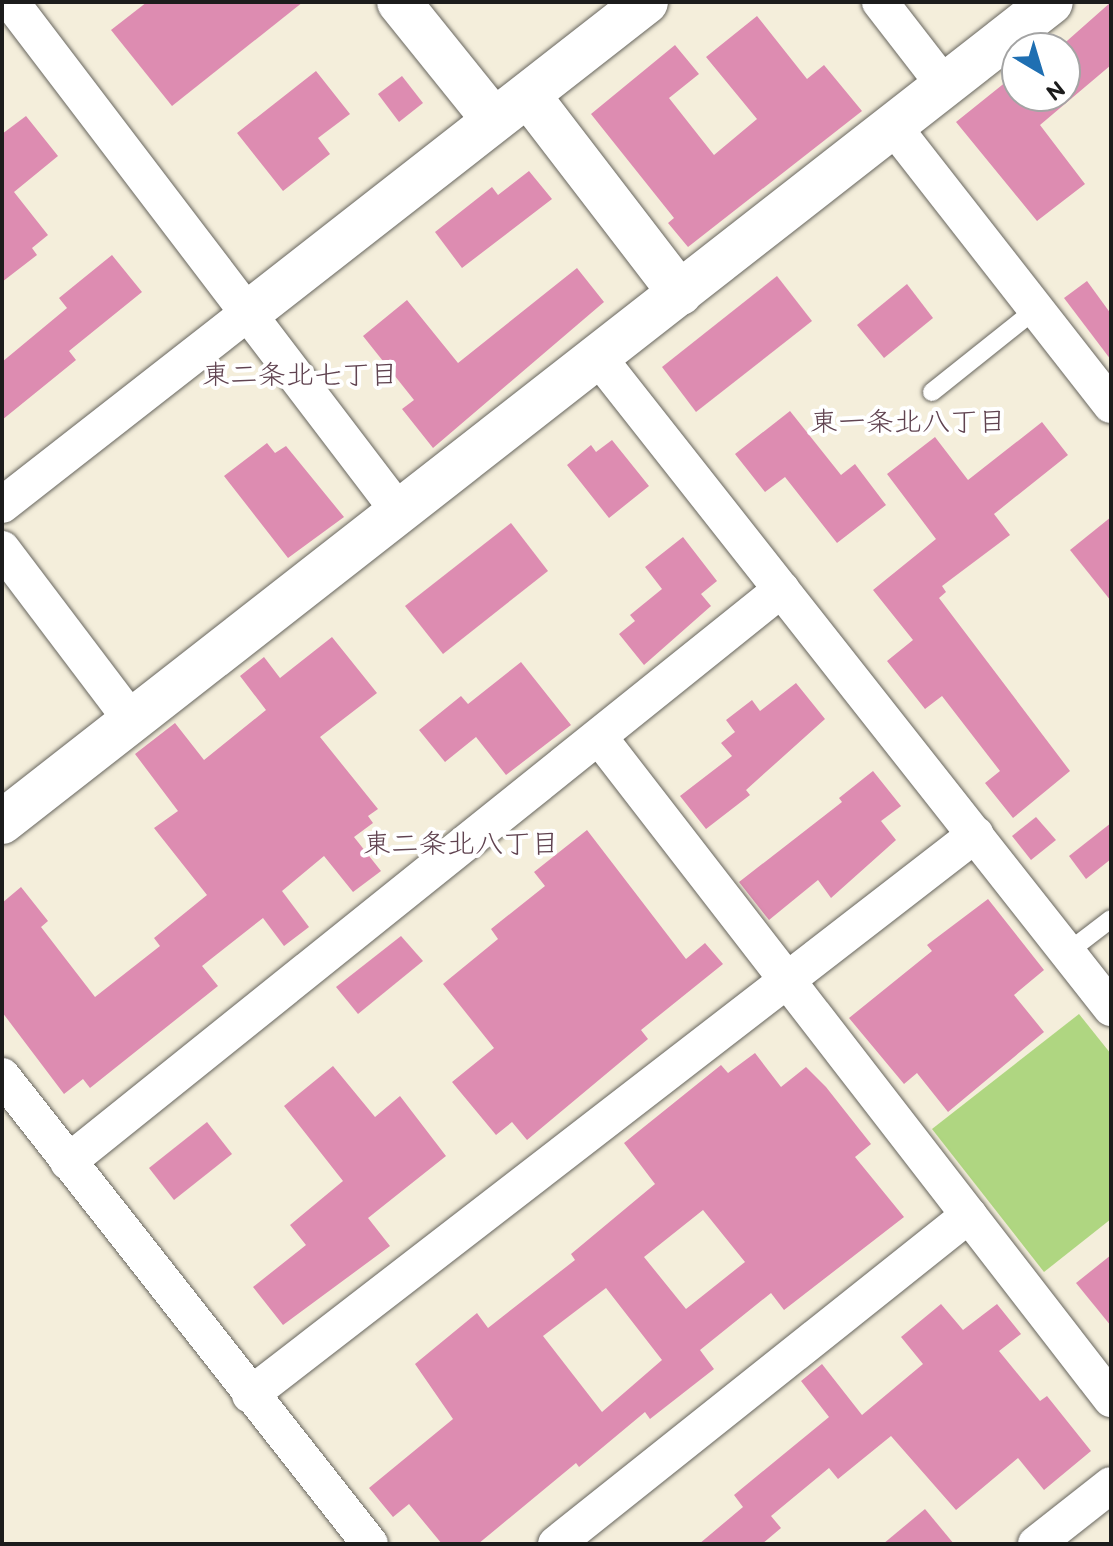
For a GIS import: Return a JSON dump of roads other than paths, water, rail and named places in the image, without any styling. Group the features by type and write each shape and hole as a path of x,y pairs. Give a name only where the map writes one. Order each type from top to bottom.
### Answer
{"street":[{"path":"11,2 400,513"},
{"path":"399,2 511,108 680,293"},
{"path":"2,505 646,2"},
{"path":"880,2 945,86"},
{"path":"2,822 1051,2"},
{"path":"893,126 1111,405"},
{"path":"598,357 1111,1008"},
{"path":"2,549 132,721"},
{"path":"68,1162 782,589"},
{"path":"599,737 1111,1399"},
{"path":"250,1395 976,834"},
{"path":"2,1076 370,1544"},
{"path":"556,1544 969,1215"},
{"path":"1036,1544 1111,1485"}],"lane":[{"path":"932,392 1036,309"},
{"path":"1068,952 1111,919"}],"district":[{"name":"東二条北七丁目","path":"300,376"},
{"name":"東一条北八丁目","path":"908,423"},
{"name":"東二条北八丁目","path":"461,845"}]}
